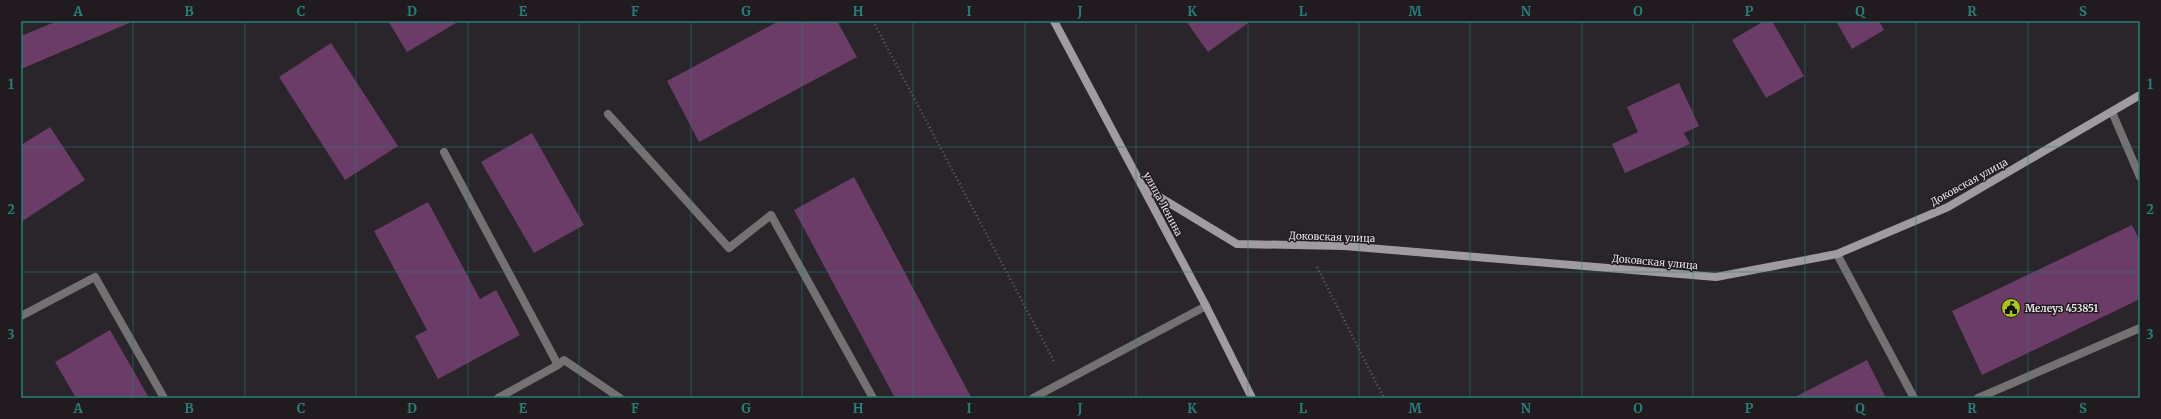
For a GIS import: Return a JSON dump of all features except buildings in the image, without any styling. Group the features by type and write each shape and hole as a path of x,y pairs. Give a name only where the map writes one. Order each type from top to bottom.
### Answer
{"main road":[{"name":"улица Ленина","path":"1054,21 1206,306 1252,398"},
{"name":"Доковская улица","path":"1143,187 1237,244 1352,246 1716,277 1837,254 1948,207 2140,95"}],"street":[{"path":"2112,112 2140,177"},
{"path":"608,114 728,248 771,215 872,398"},
{"path":"444,152 558,365"},
{"path":"1837,254 1914,398"},
{"path":"21,316 95,277 164,398"},
{"path":"1033,398 1206,306"},
{"path":"1978,398 2140,328"},
{"path":"498,398 558,365 564,360 620,398"}],"path":[{"path":"872,21 1065,382"},
{"path":"1306,245 1384,398"}],"place":[{"name":"Мелеуз 453851","path":"2011,308"}]}
